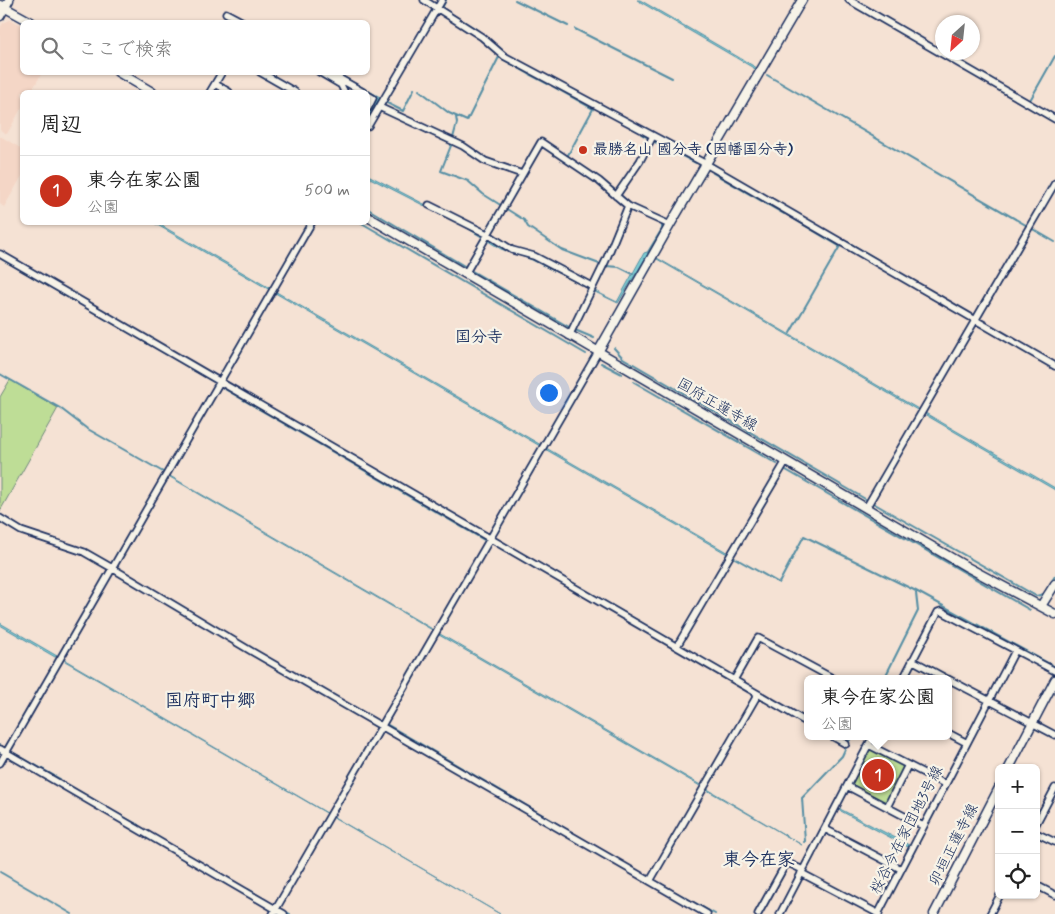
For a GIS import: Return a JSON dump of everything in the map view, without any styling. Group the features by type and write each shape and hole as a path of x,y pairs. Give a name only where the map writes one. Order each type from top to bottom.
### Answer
{"main road":[{"path":"0,16 2,6 9,0"},
{"path":"598,352 802,0"},
{"path":"2,6 26,20"},
{"path":"123,75 149,90"},
{"name":"国府正蓮寺線","path":"370,219 968,567 1055,614"},
{"path":"1041,606 1055,584"},
{"path":"1011,764 1055,680"},
{"name":"卯垣正蓮寺線","path":"934,914 995,796"}],"street":[{"path":"424,0 482,37 504,56 706,164 1055,366"},
{"path":"370,123 442,0"},
{"path":"849,0 1055,120"},
{"path":"226,13 239,20"},
{"path":"211,90 220,75"},
{"path":"265,75 292,90"},
{"path":"324,75 341,85 344,90"},
{"path":"333,75 360,90"},
{"path":"215,84 226,90"},
{"path":"379,107 464,146 485,161 522,174"},
{"path":"616,196 640,161 653,136"},
{"path":"465,274 489,236 541,142 599,181 628,206 670,225"},
{"path":"866,508 1055,182"},
{"path":"429,205 512,250 534,256 593,287"},
{"path":"569,336 606,260 628,206"},
{"path":"0,763 310,225"},
{"path":"0,254 804,720"},
{"path":"275,912 598,352"},
{"path":"677,646 786,461"},
{"path":"0,518 21,531 84,552 251,651 650,881 699,912 707,914"},
{"path":"904,675 938,612 941,611 1055,672"},
{"path":"734,680 758,638 827,675"},
{"name":"桜谷今在家団地3号線","path":"878,914 1015,651"},
{"path":"912,660 940,675"},
{"path":"952,681 1055,735"},
{"path":"650,881 758,694"},
{"path":"952,736 967,743"},
{"path":"839,740 846,744"},
{"path":"780,914 871,740"},
{"path":"869,745 945,784"},
{"path":"0,749 275,912 284,914"},
{"path":"887,807 908,765"},
{"path":"848,786 923,826"},
{"path":"1040,817 1055,789"},
{"path":"825,829 901,869"},
{"path":"1040,835 1055,842"},
{"path":"758,914 788,863 878,914"},
{"path":"1040,887 1055,895"},
{"path":"990,914 998,899"}],"shaded area":[{"path":"10,20 20,24 20,75 41,75 32,90 20,90 20,111 7,134 0,130 0,28 3,23"},
{"path":"0,136 20,148 20,179 4,207 0,204"}],"green space":[{"path":"10,380 58,408 0,511 0,397"},
{"path":"871,749 905,767 887,803 853,785 852,782"}],"water":[{"path":"637,0 757,68 757,70"},
{"path":"337,75 367,90 363,90"},
{"path":"370,91 380,97 370,114 370,110 375,97 370,94"},
{"path":"370,176 482,234 502,247 530,257 590,288 532,260 501,249 462,225 370,178"},
{"path":"157,225 160,225 540,446"},
{"path":"647,252 648,254 618,303 595,292 617,302 644,253"},
{"path":"657,259 1055,488 1055,490"},
{"path":"546,448 730,554 545,449"},
{"path":"170,477 434,630 434,631"},
{"path":"0,623 57,656 55,657 0,625"},
{"path":"439,635 709,790 802,845"},
{"path":"65,660 500,914 65,661"},
{"path":"839,810 909,845 908,847"}],"waterway":[{"path":"446,0 442,8 476,29 500,48"},
{"path":"515,0 568,26"},
{"path":"856,0 935,47"},
{"path":"431,1 436,4"},
{"path":"575,29 672,78"},
{"path":"1029,102 1055,56"},
{"path":"419,90 449,113 467,121 499,57 548,84"},
{"path":"960,60 968,65"},
{"path":"767,75 1055,242"},
{"path":"552,86 593,109 568,155"},
{"path":"385,102 403,111 414,89"},
{"path":"453,138 457,123 456,117"},
{"path":"641,134 648,138"},
{"path":"653,141 696,163"},
{"path":"452,143 441,171 468,181 483,194 502,206"},
{"path":"713,173 784,214"},
{"path":"505,208 524,220 528,227 562,250 602,265"},
{"path":"370,210 466,267"},
{"path":"787,215 839,246"},
{"path":"365,225 586,354"},
{"path":"648,252 662,226"},
{"path":"848,242 908,278"},
{"path":"790,333 840,246"},
{"path":"0,258 214,382"},
{"path":"606,266 619,267 633,274"},
{"path":"472,271 569,327"},
{"path":"575,330 594,338"},
{"path":"614,348 623,358 867,500"},
{"path":"601,363 622,374"},
{"path":"0,374 60,408 86,428 163,472"},
{"path":"634,382 777,464"},
{"path":"223,388 484,540"},
{"path":"786,470 1030,610"},
{"path":"873,503 1036,596 1044,594 1055,576"},
{"path":"733,557 779,583 804,536 914,590 1055,667"},
{"path":"492,543 547,575"},
{"path":"554,572 675,642"},
{"path":"886,675 918,611 916,593"},
{"path":"681,646 734,677 735,675"},
{"path":"388,725 486,782"},
{"path":"804,842 802,798 842,756 846,747"},
{"path":"10,751 60,779"},
{"path":"65,783 110,809"},
{"path":"493,786 648,877"},
{"path":"116,813 138,825"},
{"path":"145,830 242,886"},
{"path":"0,872 72,914"},
{"path":"778,884 784,873"},
{"path":"654,880 715,914"},
{"path":"248,889 274,905"},
{"path":"281,909 290,914"}],"place":[{"name":"最勝名山 國分寺 (因幡国分寺)","path":"583,150"},
{"name":"東今在家公園","path":"878,775"}],"district":[{"name":"国分寺","path":"479,337"},
{"name":"国府町中郷","path":"210,701"},
{"name":"東今在家","path":"759,860"}]}
